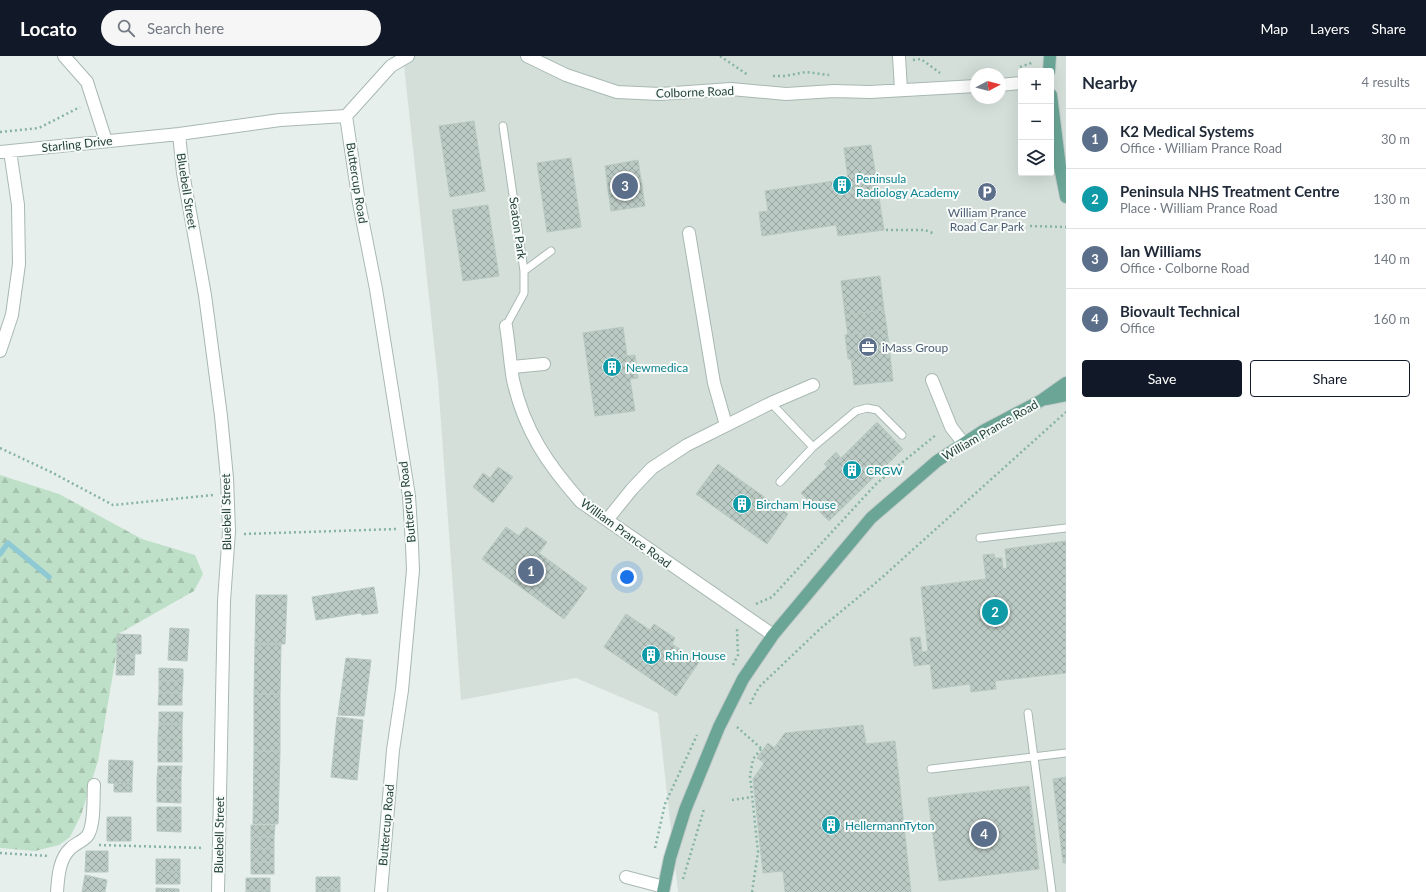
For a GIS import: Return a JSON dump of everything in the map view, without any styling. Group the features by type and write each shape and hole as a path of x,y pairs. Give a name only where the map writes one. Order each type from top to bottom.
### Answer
{"main road":[{"path":"1050,56 1050,68"},
{"path":"1052,104 1060,167 1066,197"},
{"name":"William Prance Road","path":"663,890 670,858 685,810 719,727 743,679 773,635 871,518 937,461 983,431 1042,400 1066,383"},
{"name":"William Prance Road","path":"1042,400 1066,395"}],"street":[{"path":"64,56 87,82 106,141"},
{"path":"346,116 391,66 408,56"},
{"name":"Colborne Road","path":"531,57 566,75 617,92 660,94 731,89 786,94 834,91 870,92 901,90"},
{"path":"899,59 901,90 970,86"},
{"path":"1006,84 1018,83"},
{"name":"Starling Drive","path":"0,351 12,315 18,264 18,205 5,151 180,134 280,120 346,116"},
{"name":"Buttercup Road","path":"346,116 359,203 376,289 409,496 413,570 402,690 393,750 381,892"},
{"name":"Bluebell Street","path":"180,134 183,173 205,295 222,416 227,494 228,535 224,601 218,892"},
{"path":"689,233 714,383 726,424"},
{"name":"William Prance Road","path":"506,326 513,380 525,418 540,450 581,502 773,635"},
{"path":"512,367 544,364"},
{"path":"932,380 951,427 964,444"},
{"path":"607,520 632,489 652,468 687,445 726,424 813,385"},
{"path":"57,892 59,869 65,856 70,848 76,845 87,835 92,825 94,785"},
{"path":"626,877 663,890"}],"lane":[{"name":"Seaton Park","path":"503,126 524,271 524,293 506,326"},
{"path":"524,271 551,251"},
{"path":"771,403 813,448"},
{"path":"780,482 813,448 856,411 867,408 877,410 902,434"},
{"path":"980,538 1066,528"},
{"path":"1028,713 1052,892"},
{"path":"931,769 1066,753"}],"path":[{"path":"720,56 752,77"},
{"path":"899,59 921,59 939,73 947,73"},
{"path":"772,76 785,76 806,72 833,75"},
{"path":"0,132 39,128 74,111"},
{"path":"1030,226 1066,227"},
{"path":"886,230 925,230 935,234"},
{"path":"748,706 759,687 821,628 884,576 1066,412"},
{"path":"0,448 51,472 112,505 227,494"},
{"path":"228,535 411,529"},
{"path":"736,727 762,749 753,759 750,776 758,852 752,892"},
{"path":"732,800 752,797"},
{"path":"76,845 218,848"},
{"path":"681,885 692,848"},
{"path":"0,853 65,856"}],"shaded area":[{"path":"403,56 1066,56 1066,892 678,892 658,713 576,678 461,700 438,381"}],"green space":[{"path":"0,475 59,494 142,539 195,555 203,574 194,591 120,633 98,761 81,815 70,837 59,845 35,851 0,848"}],"building":[{"path":"474,121 485,191 450,197 439,126"},
{"name":"Peninsula Radiology Academy","path":"871,145 884,230 838,236 836,225 762,236 759,212 768,211 765,191 848,179 844,148"},
{"path":"571,158 581,227 547,232 537,163"},
{"path":"638,160 645,206 611,211 605,166"},
{"path":"488,205 499,276 463,281 452,210"},
{"path":"880,276 884,310 845,315 841,281"},
{"path":"884,310 887,329 848,335 845,315"},
{"name":"Newmedica","path":"623,327 627,356 635,355 638,378 630,379 635,411 595,416 583,333"},
{"name":"iMass Group","path":"887,329 893,381 854,385 851,359 848,359 845,335"},
{"name":"CRGW","path":"877,422 903,449 829,521 801,493 827,467 824,464 836,452 841,458"},
{"name":"Bircham House","path":"718,464 788,514 767,544 696,494"},
{"path":"498,467 513,477 493,503 473,487 483,473 490,478"},
{"path":"506,527 519,536 526,527 547,542 539,553 587,588 564,619 482,559"},
{"path":"1066,541 1066,673 995,681 996,689 971,692 970,684 933,689 930,664 914,666 910,638 920,637 922,652 928,651 921,587 986,579 983,555 994,554 995,558 1002,558 1003,569 1007,568 1005,549"},
{"path":"374,587 378,613 362,615 361,613 316,620 312,597"},
{"path":"256,595 287,595 285,644 255,644"},
{"name":"Rhin House","path":"626,614 650,630 654,624 675,638 672,644 699,662 676,696 604,647"},
{"path":"170,628 189,629 187,661 168,660"},
{"path":"117,634 141,635 141,654 117,653"},
{"path":"255,644 281,644 280,694 254,694"},
{"path":"117,653 135,654 134,675 116,675"},
{"path":"346,658 371,660 364,716 338,715"},
{"path":"159,668 183,669 183,681 159,681"},
{"path":"159,681 183,681 182,693 159,693"},
{"path":"159,693 182,693 182,705 158,705"},
{"path":"254,694 280,694 280,751 254,751"},
{"path":"159,712 183,712 182,724 159,724"},
{"path":"337,717 363,720 357,780 331,777"},
{"path":"159,724 182,724 182,738 158,737"},
{"name":"HellermannTyton","path":"863,725 866,744 895,741 911,892 785,892 783,871 763,873 753,779 764,763 757,758 768,743 774,748 785,733"},
{"path":"158,737 182,738 182,750 158,750"},
{"path":"158,750 182,750 182,762 158,762"},
{"path":"254,751 280,751 278,824 253,824"},
{"path":"109,760 133,761 132,784 108,783"},
{"path":"158,766 182,766 181,778 157,778"},
{"path":"1066,777 1066,863 1063,863 1053,779"},
{"path":"157,778 181,778 181,790 157,790"},
{"path":"114,783 132,784 132,792 114,792"},
{"path":"1029,786 1039,869 939,881 928,798"},
{"path":"157,790 181,790 181,803 157,802"},
{"path":"157,807 181,807 181,819 157,819"},
{"path":"107,817 131,817 131,841 107,841"},
{"path":"157,819 181,819 181,832 157,831"},
{"path":"251,825 275,825 274,837 251,837"},
{"path":"251,837 274,837 274,849 251,849"},
{"path":"251,849 274,849 274,862 251,862"},
{"path":"86,851 108,851 108,872 85,872"},
{"path":"156,859 180,859 180,872 156,871"},
{"path":"251,862 274,862 274,874 251,874"},
{"path":"156,871 180,872 180,884 156,884"},
{"path":"85,875 107,880 105,892 82,892"},
{"path":"316,877 340,877 340,889 316,889"},
{"path":"246,878 270,878 270,890 246,890"},
{"path":"156,888 179,889 179,892 156,892"},
{"path":"316,889 340,889 340,892 316,892"},
{"path":"246,890 270,890 270,892 246,892"}],"waterway":[{"path":"0,554 8,543 49,577"}],"place":[{"name":"Peninsula Radiology Academy","path":"842,185"},
{"name":"Ian Williams","path":"625,186"},
{"name":"William Prance Road Car Park","path":"987,192"},
{"name":"iMass Group","path":"868,347"},
{"name":"Newmedica","path":"612,367"},
{"name":"CRGW","path":"852,470"},
{"name":"Bircham House","path":"742,504"},
{"name":"K2 Medical Systems","path":"531,571"},
{"name":"Peninsula NHS Treatment Centre","path":"995,612"},
{"name":"Rhin House","path":"651,655"},
{"name":"HellermannTyton","path":"831,825"},
{"name":"Biovault Technical","path":"984,834"}]}
